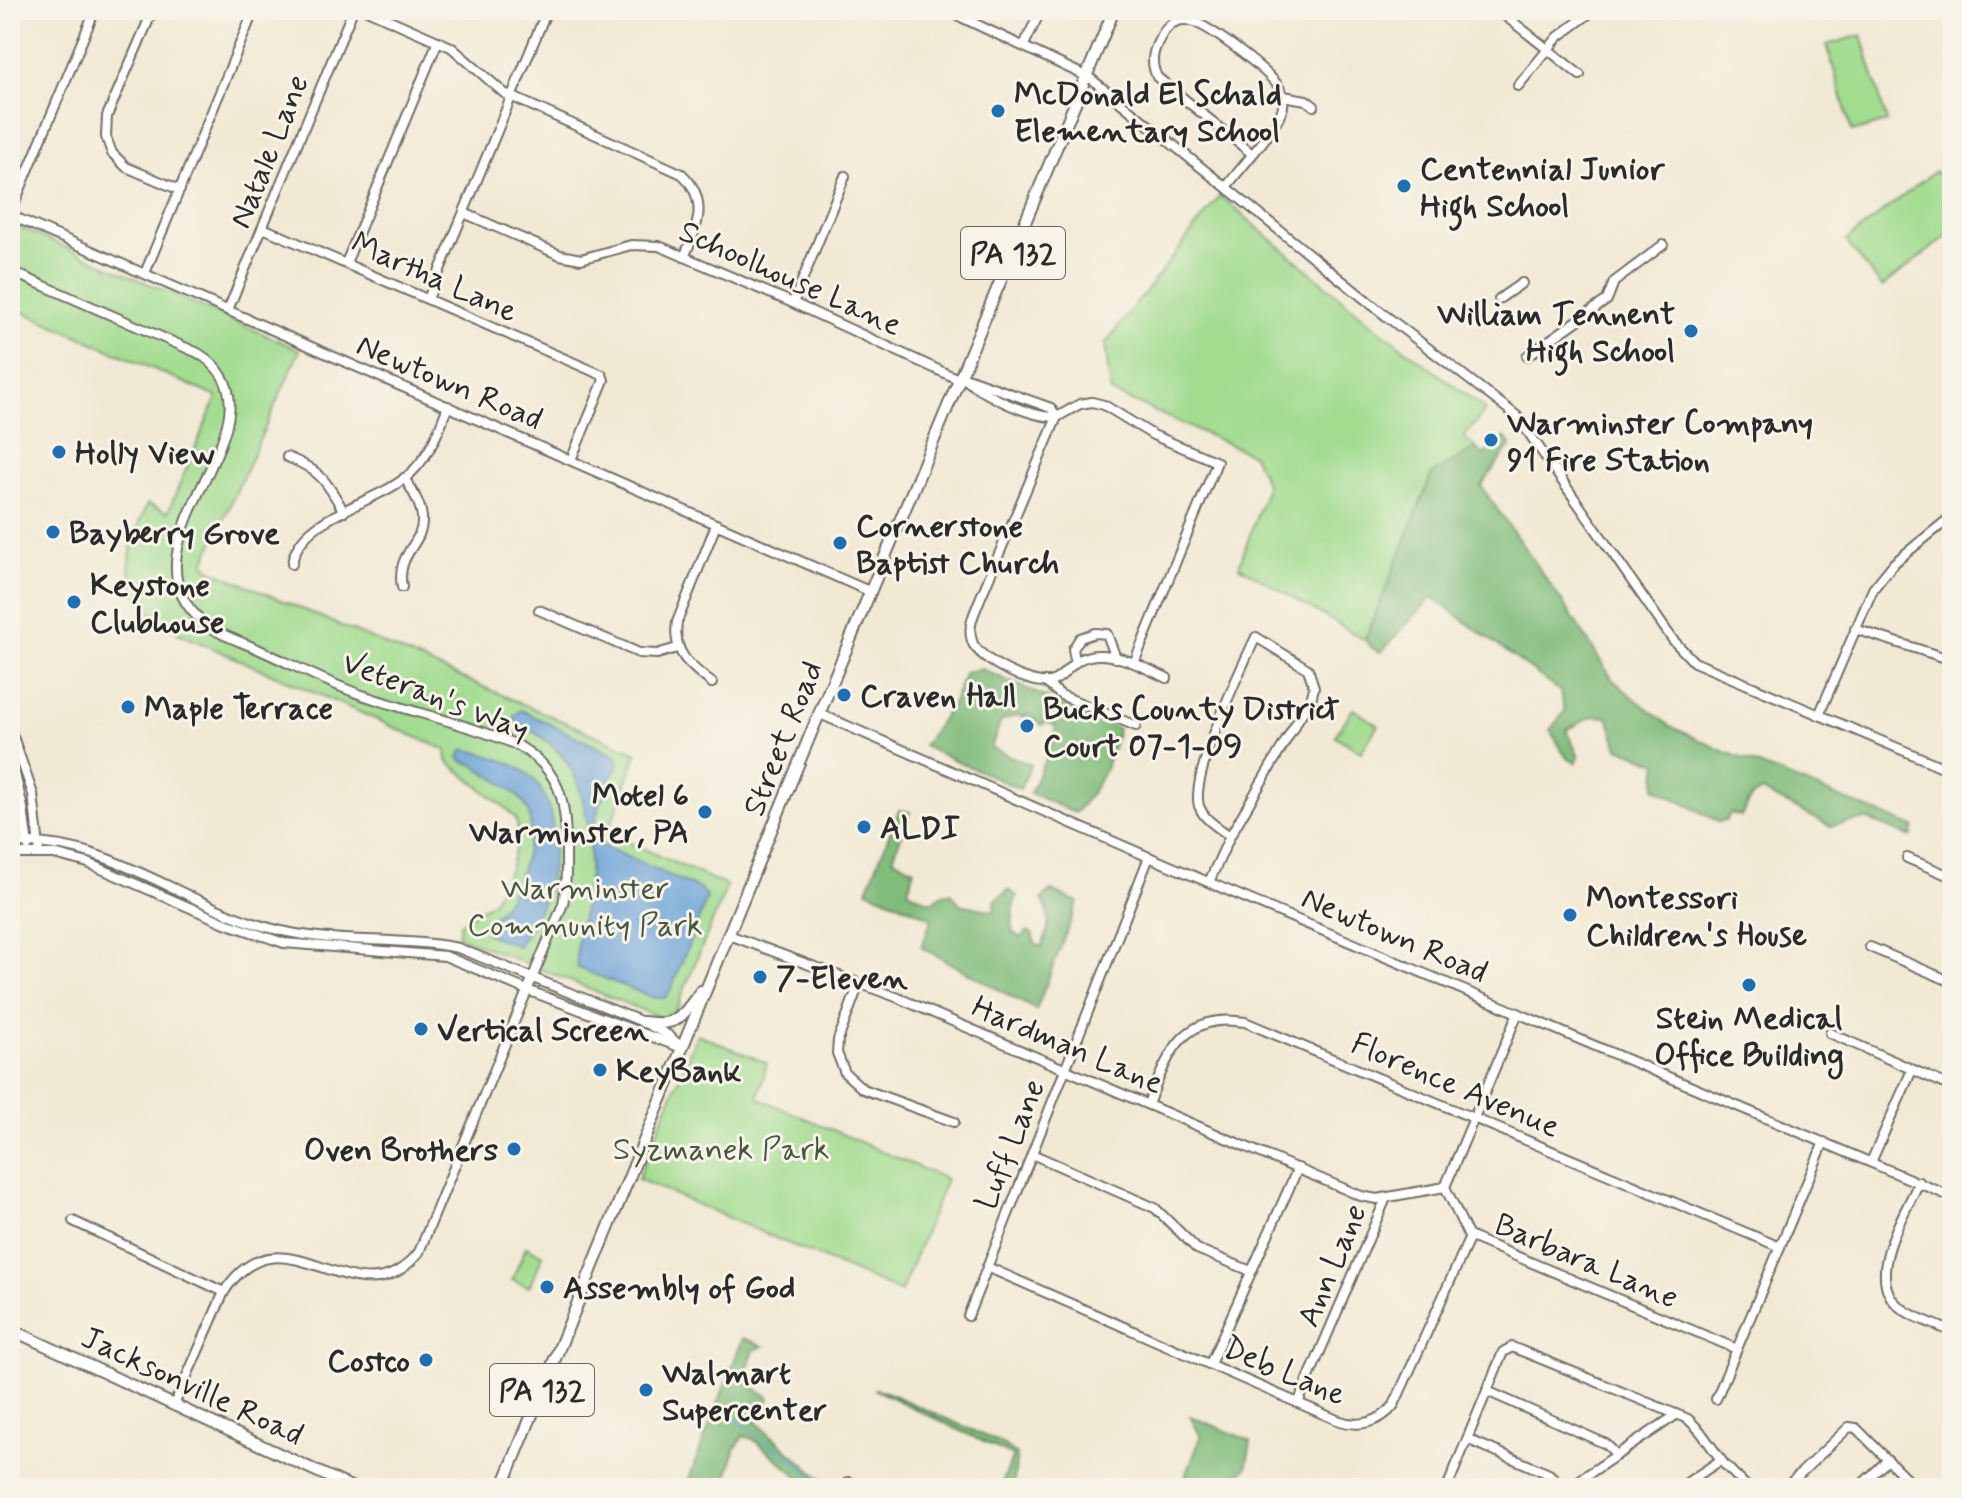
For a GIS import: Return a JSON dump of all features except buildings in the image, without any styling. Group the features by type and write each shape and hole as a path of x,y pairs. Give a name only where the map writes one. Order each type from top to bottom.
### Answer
{"main road":[{"name":"Street Road","path":"502,1488 1114,10"},
{"path":"643,1022 663,1025 676,1021 712,977"},
{"name":"Jacksonville Road","path":"10,1329 353,1488"}],"street":[{"name":"Newtown Road","path":"95,10 10,214 871,592"},
{"path":"153,10 107,116 106,137 112,153 126,167 180,190"},
{"path":"145,273 254,10"},
{"name":"Natale Lane","path":"228,310 353,10"},
{"path":"367,10 458,52 496,88 511,96 677,171 688,180 698,197 700,215 684,257"},
{"path":"428,299 547,10"},
{"path":"946,10 1086,75 1386,316 1517,416 1685,654 1701,666 1952,771"},
{"path":"1024,45 1041,10"},
{"path":"1498,10 1580,75"},
{"path":"1518,86 1558,37 1594,10"},
{"path":"1227,186 1280,116 1283,96 1274,81 1199,23 1180,20 1164,31 1153,53 1152,62 1157,77 1251,153"},
{"path":"346,263 438,41"},
{"path":"1283,96 1306,100 1314,106"},
{"path":"793,303 845,176"},
{"name":"Schoolhouse Lane","path":"464,213 568,258 581,259 639,244 659,246 960,378 980,381 1051,408 1057,417"},
{"name":"Martha Lane","path":"263,228 602,375 604,380 571,460"},
{"path":"1527,356 1607,300 1618,278 1663,245"},
{"name":"Veteran's Way","path":"10,271 198,353 214,365 222,376 230,397 229,421 175,556 180,589 202,621 302,670 360,694 519,746 537,759 553,777 566,815 566,884 560,912 422,1247 415,1257 391,1274 364,1279 344,1276 297,1258 268,1258 243,1269 224,1292 175,1403"},
{"path":"1499,299 1522,283"},
{"path":"1134,663 1217,462 1153,435 1104,405 1092,402 1080,404 1057,417 972,620 970,636 974,647 984,658 1037,683 1054,681 1075,660 1100,655 1134,663 1167,678"},
{"path":"292,564 295,551 305,537 404,478 423,460 448,406"},
{"path":"287,457 307,465 322,476 344,512"},
{"path":"402,587 402,569 423,523 420,502 404,478"},
{"path":"1819,715 1868,599 1885,572 1952,516"},
{"path":"712,683 689,666 677,648 677,622 716,525"},
{"path":"539,610 639,653 657,654 677,648"},
{"path":"1855,629 1952,660"},
{"path":"1075,660 1073,649 1080,638 1095,633 1107,634 1116,658"},
{"path":"1209,882 1230,836 1307,708 1314,687 1303,664 1256,637 1217,722 1198,792 1198,805 1204,816 1230,836"},
{"path":"1045,682 1061,695 1136,726"},
{"name":"Newtown Road","path":"820,714 1149,857 1952,1197"},
{"path":"10,728 33,794 39,854"},
{"path":"10,753 28,843 27,853"},
{"path":"10,844 39,843 79,849 269,928 305,935 436,944 471,952 643,1022 668,1035 683,1048"},
{"path":"10,854 54,854 97,867 225,923 272,940 307,946 445,956 683,1048"},
{"name":"Luff Lane","path":"968,1316 1149,857"},
{"path":"1907,858 1952,877"},
{"name":"Hardman Lane","path":"729,935 859,984 1065,1069 1361,1196 1386,1198"},
{"path":"1870,947 1952,982"},
{"path":"859,984 838,1040 837,1053 845,1073 863,1089 954,1122"},
{"path":"1445,1187 1518,1013"},
{"name":"Florence Avenue","path":"1148,1104 1168,1056 1179,1040 1205,1024 1235,1020 1253,1024 1780,1247"},
{"path":"1830,1033 1952,1087"},
{"path":"1871,1162 1912,1070"},
{"path":"1716,1399 1824,1142"},
{"path":"1032,1154 1155,1208 1197,1249 1251,1271"},
{"path":"1210,1364 1298,1168"},
{"path":"1919,1182 1889,1250 1884,1265 1884,1281 1890,1295 1902,1309 1952,1332"},
{"name":"Ann Lane","path":"1298,1403 1386,1198 1445,1187"},
{"name":"Barbara Lane","path":"1445,1187 1470,1237 1737,1349"},
{"path":"73,1221 224,1292"},
{"name":"Deb Lane","path":"987,1267 1298,1403 1351,1424 1368,1423 1389,1411 1470,1237"},
{"path":"1450,1487 1455,1464 1487,1391 1507,1348 1515,1347 1693,1423 1721,1460 1748,1488"},
{"path":"1487,1391 1606,1444 1617,1455"},
{"path":"1467,1439 1549,1474 1566,1488 1676,1415"},
{"path":"1785,1488 1847,1428 1852,1427 1916,1488"},
{"path":"1679,1488 1721,1460"},
{"path":"1858,1488 1888,1460"}],"green space":[{"path":"1862,35 1887,122 1852,132 1827,45"},
{"path":"1935,171 1952,192 1952,232 1882,287 1846,241"},
{"path":"1220,196 1373,325 1486,410 1464,437 1476,448 1432,475 1365,640 1239,566 1267,486 1253,455 1111,392 1105,344"},
{"name":"Warminster Community Park","path":"10,223 300,350 204,563 209,569 637,753 608,833 727,886 676,1010 668,1018 458,936 460,923 493,901 510,868 519,834 516,819 447,761 446,750 178,633 144,606 130,577 130,561 139,525 147,504 168,512 217,397 10,306"},
{"path":"1505,437 1511,445 1481,486 1613,680 1670,726 1721,750 1914,827 1911,837 1866,819 1830,826 1762,791 1752,797 1741,816 1730,813 1726,821 1719,822 1655,788 1658,763 1618,748 1608,717 1593,716 1566,730 1579,757 1576,763 1567,758 1550,730 1565,711 1560,691 1432,597 1381,652 1372,648 1365,640 1432,474 1476,448 1484,455 1491,448 1494,450"},
{"path":"981,669 1118,729 1102,774 1075,813 1030,793 1053,742 1056,726 1045,722 1042,725 1026,715 1024,718 1018,715 1001,721 991,748 1031,765 1020,789 923,746 953,703 965,672"},
{"path":"1353,709 1378,725 1361,752 1335,736"},
{"path":"899,810 910,812 893,858 914,869 908,891 931,902 951,893 960,904 994,911 996,899 1009,890 1017,896 1012,932 1021,938 1028,931 1041,947 1049,923 1042,899 1051,891 1078,902 1036,1010 921,947 932,918 867,890"},
{"name":"Syzmanek Park","path":"697,1034 767,1063 758,1098 946,1179 901,1292 638,1179"},
{"path":"526,1247 543,1255 529,1287 512,1280"},
{"path":"743,1338 763,1346 754,1350 743,1380 770,1398 756,1422 831,1488 812,1488 753,1439 743,1436 735,1449 724,1488 696,1488 687,1484"},
{"path":"874,1389 1001,1443 1017,1455 1013,1488 1000,1488 1013,1456"},
{"path":"1190,1416 1251,1441 1246,1469 1239,1474 1239,1488 1181,1488 1201,1437"}],"water":[{"path":"521,710 616,756 619,762 597,813 596,843 700,889 707,898 665,998 654,998 578,968 578,938 590,861 586,812 577,782 566,761 547,741 516,722 514,716"},
{"path":"465,749 521,769 539,787 547,802 554,838 550,876 535,918 518,946 487,934 484,924 502,907 521,871 529,840 528,812 523,802 506,786 472,764 463,762 459,757"}],"waterway":[{"path":"722,1410 801,1466 822,1488"}],"place":[{"name":"McDonald El Schald Elementary School","path":"998,111"},
{"name":"Centennial Junior High School","path":"1404,186"},
{"name":"William Tennent High School","path":"1691,331"},
{"name":"Warminster Company 91 Fire Station","path":"1491,440"},
{"name":"Holly View","path":"59,452"},
{"name":"Bayberry Grove","path":"53,532"},
{"name":"Cornerstone Baptist Church","path":"840,543"},
{"name":"Keystone Clubhouse","path":"74,602"},
{"name":"Craven Hall","path":"844,695"},
{"name":"Maple Terrace","path":"128,707"},
{"name":"Bucks County District Court 07-1-09","path":"1027,726"},
{"name":"Motel 6 Warminster, PA","path":"705,812"},
{"name":"ALDI","path":"864,827"},
{"name":"Montessori Children's House","path":"1570,915"},
{"name":"7-Eleven","path":"760,977"},
{"name":"Stein Medical Office Building","path":"1749,985"},
{"name":"Vertical Screen","path":"421,1029"},
{"name":"KeyBank","path":"600,1070"},
{"name":"Oven Brothers","path":"514,1149"},
{"name":"Assembly of God","path":"547,1287"},
{"name":"Costco","path":"426,1360"},
{"name":"Walmart Supercenter","path":"646,1390"}]}
